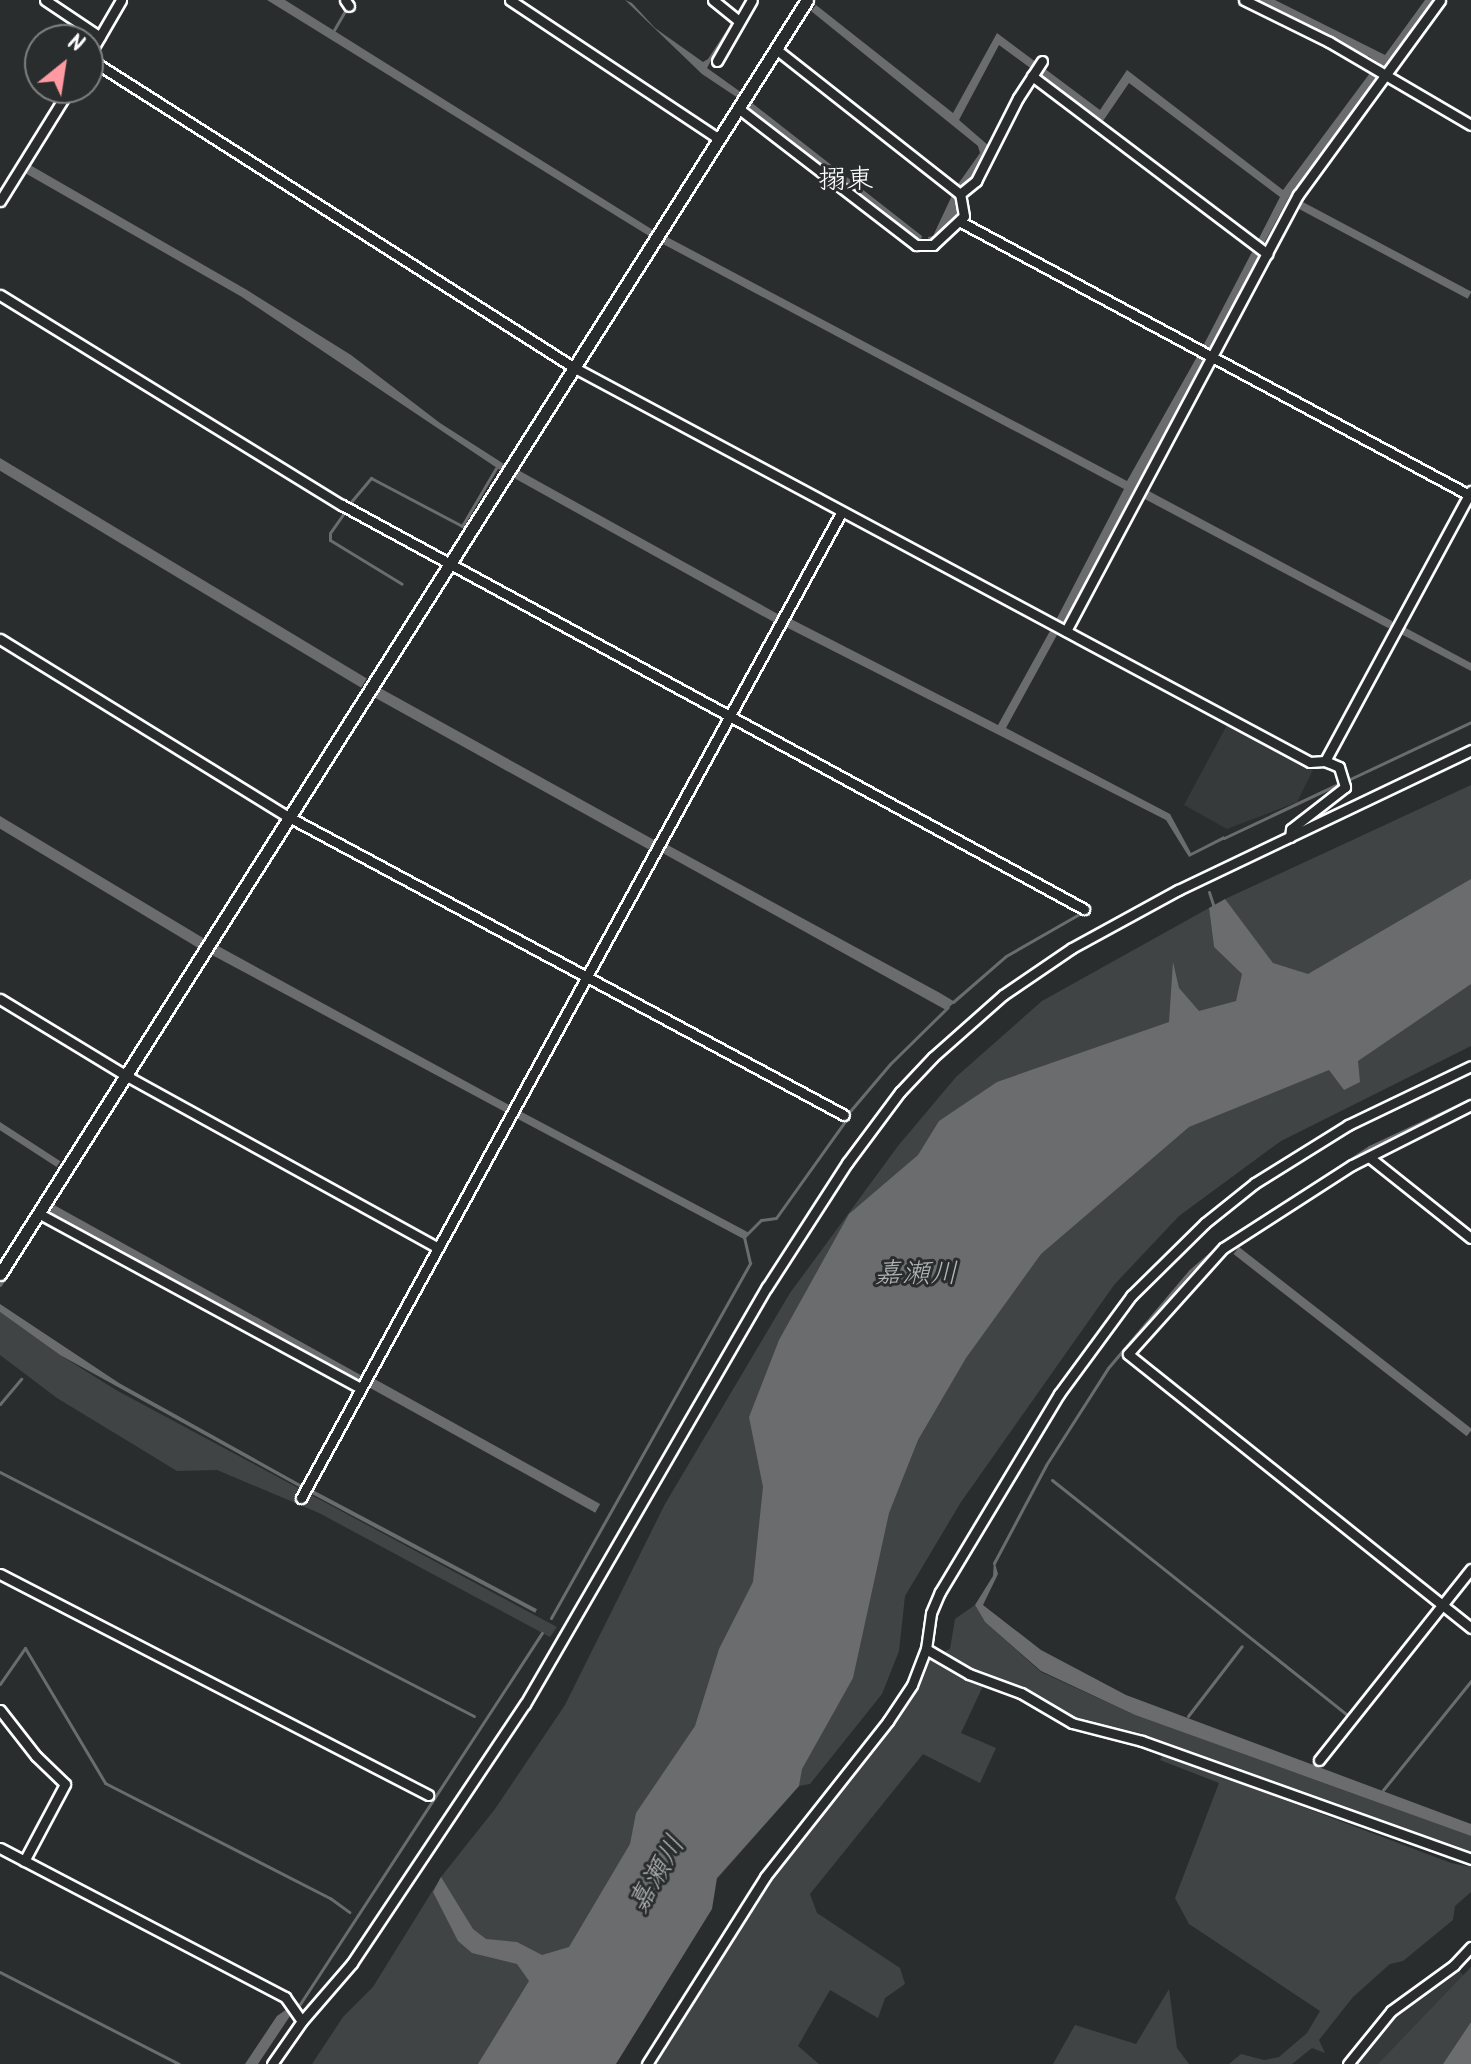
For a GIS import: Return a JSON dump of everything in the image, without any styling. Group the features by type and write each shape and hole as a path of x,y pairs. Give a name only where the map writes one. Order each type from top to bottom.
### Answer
{"street":[{"path":"45,0 81,24"},
{"path":"104,30 121,0"},
{"path":"510,0 719,139"},
{"path":"713,0 739,21"},
{"path":"717,61 752,0"},
{"path":"0,1274 447,563 807,0"},
{"path":"1244,0 1329,42 1384,77 1471,125"},
{"path":"1066,631 1298,195 1440,0"},
{"path":"738,108 916,245 933,245 959,221 965,211 960,194 776,49"},
{"path":"960,194 976,181 1042,61"},
{"path":"104,68 573,367 1310,762 1325,761 1339,767 1345,787 1291,829 1290,837"},
{"path":"1032,76 1267,254"},
{"path":"0,201 60,104"},
{"path":"959,221 1470,494 1325,761"},
{"path":"0,295 314,489 728,718 1084,909"},
{"path":"301,1498 841,513"},
{"path":"0,639 287,816 844,1115"},
{"path":"272,2064 302,2021 352,1963 525,1704 767,1287 839,1174 900,1092 974,1019 1040,967 1178,890 1471,750"},
{"path":"0,999 125,1075 437,1247"},
{"path":"647,2064 765,1877 888,1721 912,1685 926,1649 931,1613 940,1592 1059,1394 1140,1287 1205,1223 1276,1170 1348,1125 1471,1066"},
{"path":"1471,1105 1369,1157 1223,1248 1128,1354 1471,1628"},
{"path":"1369,1157 1471,1238"},
{"path":"38,1213 360,1388"},
{"path":"1319,1760 1471,1569"},
{"path":"0,1574 428,1795"},
{"path":"926,1649 978,1678 1021,1693 1072,1723 1142,1741 1471,1859"},
{"path":"0,1710 36,1756 65,1784 24,1861"},
{"path":"0,1848 285,1997 302,2021"},
{"path":"1348,2064 1391,2011 1454,1965 1471,1947"}],"shaded area":[{"path":"1227,725 1313,770 1297,802 1227,829 1184,805"},
{"path":"1471,785 1471,893 1299,989 1273,973 1231,919 1225,899"},
{"path":"1209,908 1214,947 1242,974 1248,1007 1179,1030 779,1599 516,2064 312,2064 343,2017 373,1987 441,1877 495,1809 565,1705 665,1504 790,1293 898,1146 956,1077 1042,1001"},
{"path":"1471,967 1471,1046 1281,1141 1179,1216 1114,1285 961,1502 905,1596 899,1651 882,1694 810,1784 799,1786 717,1879 930,1251 1348,1048"},
{"path":"0,1312 116,1390 557,1627 550,1637 319,1513 217,1470 177,1471 57,1398 0,1355"},
{"path":"975,1605 985,1622 1041,1672 1135,1715 1471,1836 1471,1856 1140,1733 1073,1719 1065,1724 1022,1700 983,1686 961,1733 996,1748 980,1783 923,1754 810,1894 817,1913 900,1968 905,1984 885,1998 878,2018 830,1990 798,2046 819,2064 656,2064 765,1887 898,1720 918,1690 930,1658 950,1649 955,1619"},
{"path":"1163,1754 1451,1863 1471,1867 1471,1892 1455,1906 1453,1920 1403,1961 1390,1964 1353,1997 1319,2040 1325,2053 1312,2048 1292,2064 1229,2064 1241,2054 1264,2060 1279,2057 1307,2033 1320,2011 1189,1924 1175,1898 1219,1783 1160,1760"},
{"path":"1471,1967 1471,2022 1443,2064 1378,2064"},
{"path":"1457,1968 1471,1983 1471,2064 1354,2064 1394,2014"},
{"path":"1169,1989 1177,2048 1189,2064 1053,2064 1075,2025 1136,2044"}],"water":[{"path":"267,0 285,0 653,230 649,236"},
{"path":"625,0 632,3 655,28 703,62 732,22 707,68 742,93 738,98 702,74"},
{"path":"1255,0 1275,0 1385,55 1425,0 1435,0 1384,70 1376,69 1379,63 1368,56 1366,60 1355,54 1356,50"},
{"path":"816,5 953,113 997,33 1100,110 1127,70 1283,190 1370,73 1377,78 1289,197 1262,247 1256,244 1280,197 1129,83 1103,121 999,45 959,120 989,146 975,176 961,191 960,213 929,242 928,237 933,236 956,187 980,153 978,146 811,11"},
{"path":"752,103 922,236 921,241 914,240 748,108"},
{"path":"30,165 247,290 351,355 440,423 504,464 500,470 242,297 25,173"},
{"path":"1301,201 1471,291 1468,299 1297,208"},
{"path":"667,237 1127,481 1198,355 1204,358 1063,624 1056,620 1124,489 663,244"},
{"path":"1252,252 1259,256 1208,351 1202,348"},
{"path":"0,458 367,678 361,688 0,471"},
{"path":"518,470 779,614 774,622 514,478"},
{"path":"1145,489 1392,621 1393,626 1388,628 1141,497"},
{"path":"789,618 998,725 1050,631 1057,635 1006,728 1170,814 1191,853 1224,836 1225,839 1189,857 1166,820 784,626"},
{"path":"1404,627 1471,663 1471,671 1401,634 1400,629"},
{"path":"380,688 655,840 649,850 375,698"},
{"path":"0,816 204,939 198,948 0,829"},
{"path":"664,843 955,1002 946,1010 659,851"},
{"name":"嘉瀬川","path":"1471,879 1471,984 1358,1061 1360,1082 1344,1090 1329,1070 1189,1127 1041,1254 966,1358 918,1440 889,1513 853,1678 802,1769 799,1786 717,1878 712,1909 616,2064 478,2064 529,1981 517,1964 472,1953 458,1941 433,1892 441,1877 473,1929 486,1939 517,1942 542,1955 569,1947 630,1844 636,1813 695,1726 719,1649 753,1582 763,1487 749,1417 779,1340 849,1214 918,1155 939,1121 997,1082 1169,1022 1173,962 1179,988 1199,1011 1236,1001 1242,974 1214,947 1209,908 1225,899 1273,963 1308,974"},
{"path":"218,946 511,1106 507,1113 212,955"},
{"path":"518,1110 748,1233 745,1240 514,1117"},
{"path":"0,1122 60,1161 57,1167 0,1130"},
{"path":"54,1205 361,1375 357,1383 50,1213"},
{"path":"1239,1247 1471,1428 1467,1436 1233,1254"},
{"path":"0,1304 119,1383 302,1485 301,1488 60,1355 0,1312"},
{"path":"371,1377 600,1504 595,1513 366,1386"},
{"path":"311,1489 537,1609 535,1613 309,1493"},
{"path":"994,1560 998,1574 983,1605 1041,1650 1126,1695 1471,1824 1471,1836 1135,1715 1041,1671 985,1622 975,1605 993,1576"},
{"path":"287,2009 290,2016 258,2064 245,2064 277,2016"},
{"path":"1471,2022 1471,2064 1443,2064"}],"waterway":[{"path":"334,30 351,0"},
{"path":"350,503 371,478 462,526 496,468"},
{"path":"344,513 330,533 330,540 402,584"},
{"path":"1348,780 1471,722"},
{"path":"1224,838 1338,784"},
{"path":"1209,892 1214,907"},
{"path":"953,1002 1006,956 1081,913"},
{"path":"851,1110 890,1064 948,1007"},
{"path":"994,1563 1046,1465 1108,1368 1190,1271 1227,1239 1369,1147 1471,1099"},
{"path":"551,1618 750,1263 744,1237 761,1220 776,1218 846,1120"},
{"path":"0,1285 22,1249"},
{"path":"0,1404 21,1379"},
{"path":"0,1472 474,1716"},
{"path":"1052,1480 1346,1714"},
{"path":"300,2004 542,1633"},
{"path":"1188,1716 1242,1646"},
{"path":"0,1684 25,1648 105,1783 330,1898 349,1912"},
{"path":"1383,1790 1471,1681"},
{"path":"0,1972 179,2064"}],"district":[{"name":"搦東","path":"846,181"}]}
